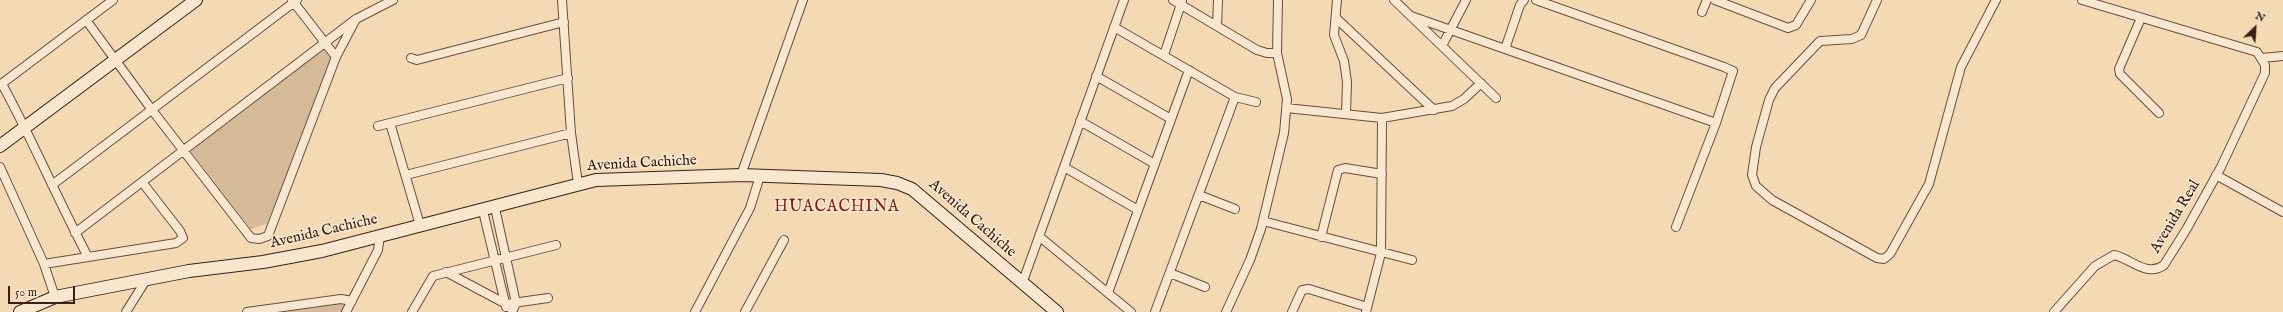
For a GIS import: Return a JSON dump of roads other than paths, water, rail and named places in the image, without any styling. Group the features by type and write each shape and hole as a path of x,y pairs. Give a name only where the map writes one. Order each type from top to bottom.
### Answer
{"street":[{"path":"88,257 75,233 26,128 1,85 113,0"},
{"path":"0,146 196,0"},
{"path":"75,233 356,19 393,0"},
{"path":"562,0 571,133 578,184"},
{"path":"741,175 803,0"},
{"path":"1022,284 1124,0"},
{"path":"1173,0 1182,2 1217,26 1257,50 1267,53 1277,53"},
{"path":"1217,26 1218,0"},
{"path":"1226,312 1250,260 1263,221 1284,133 1286,108 1284,80 1277,53 1278,0"},
{"path":"1337,0 1334,35 1344,61 1347,82 1346,114"},
{"path":"1394,0 1496,98"},
{"path":"1442,46 1452,30 1466,0"},
{"path":"1505,49 1520,5 1524,0"},
{"path":"1536,0 1732,71 1716,123 1676,227"},
{"path":"1702,12 1707,0"},
{"path":"1715,0 1788,28 1796,25 1811,0"},
{"path":"1877,0 1860,35 1852,39 1820,41 1775,88 1768,100 1756,147 1752,175 1756,186 1772,200 1870,254 1884,259 1890,254 1929,184 1961,67 1996,0"},
{"path":"2082,0 2253,51 2262,58 2283,56"},
{"path":"52,185 294,1 336,57"},
{"path":"1164,55 1182,2"},
{"path":"1411,16 1716,123"},
{"path":"1336,18 1434,110"},
{"path":"2141,18 2119,69 2120,74 2159,113"},
{"path":"86,20 152,110 251,238 259,239 268,236 336,57 356,19"},
{"path":"411,58 418,60 564,22"},
{"path":"1114,27 1235,96 1256,102"},
{"name":"Avenida Real","path":"2054,312 2095,266 2114,256 2146,269 2160,268 2164,265 2186,230 2216,175 2265,73 2265,65 2262,58"},
{"path":"1108,293 1189,70"},
{"path":"1096,76 1171,119"},
{"path":"378,126 568,78"},
{"path":"1286,108 1382,118 1452,106 1464,100 1481,83"},
{"path":"1155,312 1235,96"},
{"path":"1292,312 1302,290 1309,290 1366,310 1381,253 1382,118"},
{"path":"1080,121 1155,164"},
{"path":"390,123 420,225"},
{"path":"406,175 571,133"},
{"path":"0,167 44,264 55,297"},
{"path":"1064,167 1138,210"},
{"path":"1321,237 1338,170 1344,168 1382,174"},
{"name":"Avenida Cachiche","path":"20,312 55,297 189,271 263,262 315,253 420,225 489,209 578,184 616,179 741,175 897,183 912,189 1022,284 1057,312"},
{"path":"2216,175 2283,212"},
{"path":"695,312 750,208 760,176"},
{"path":"44,264 176,243 183,238 180,231 142,182"},
{"path":"1199,195 1235,209"},
{"path":"489,209 506,258 516,303 512,312"},
{"path":"489,209 495,260 506,308"},
{"path":"1263,221 1412,260"},
{"path":"346,312 378,250 380,236"},
{"path":"1040,237 1131,312"},
{"path":"745,312 784,240"},
{"path":"412,312 433,276 556,244"},
{"path":"446,272 506,308"},
{"path":"1170,273 1205,287"},
{"path":"126,312 146,280"},
{"path":"506,308 516,303 548,298"},
{"path":"247,312 341,300 352,301"}],"district":[{"name":"HUACACHINA","path":"837,208"}]}
